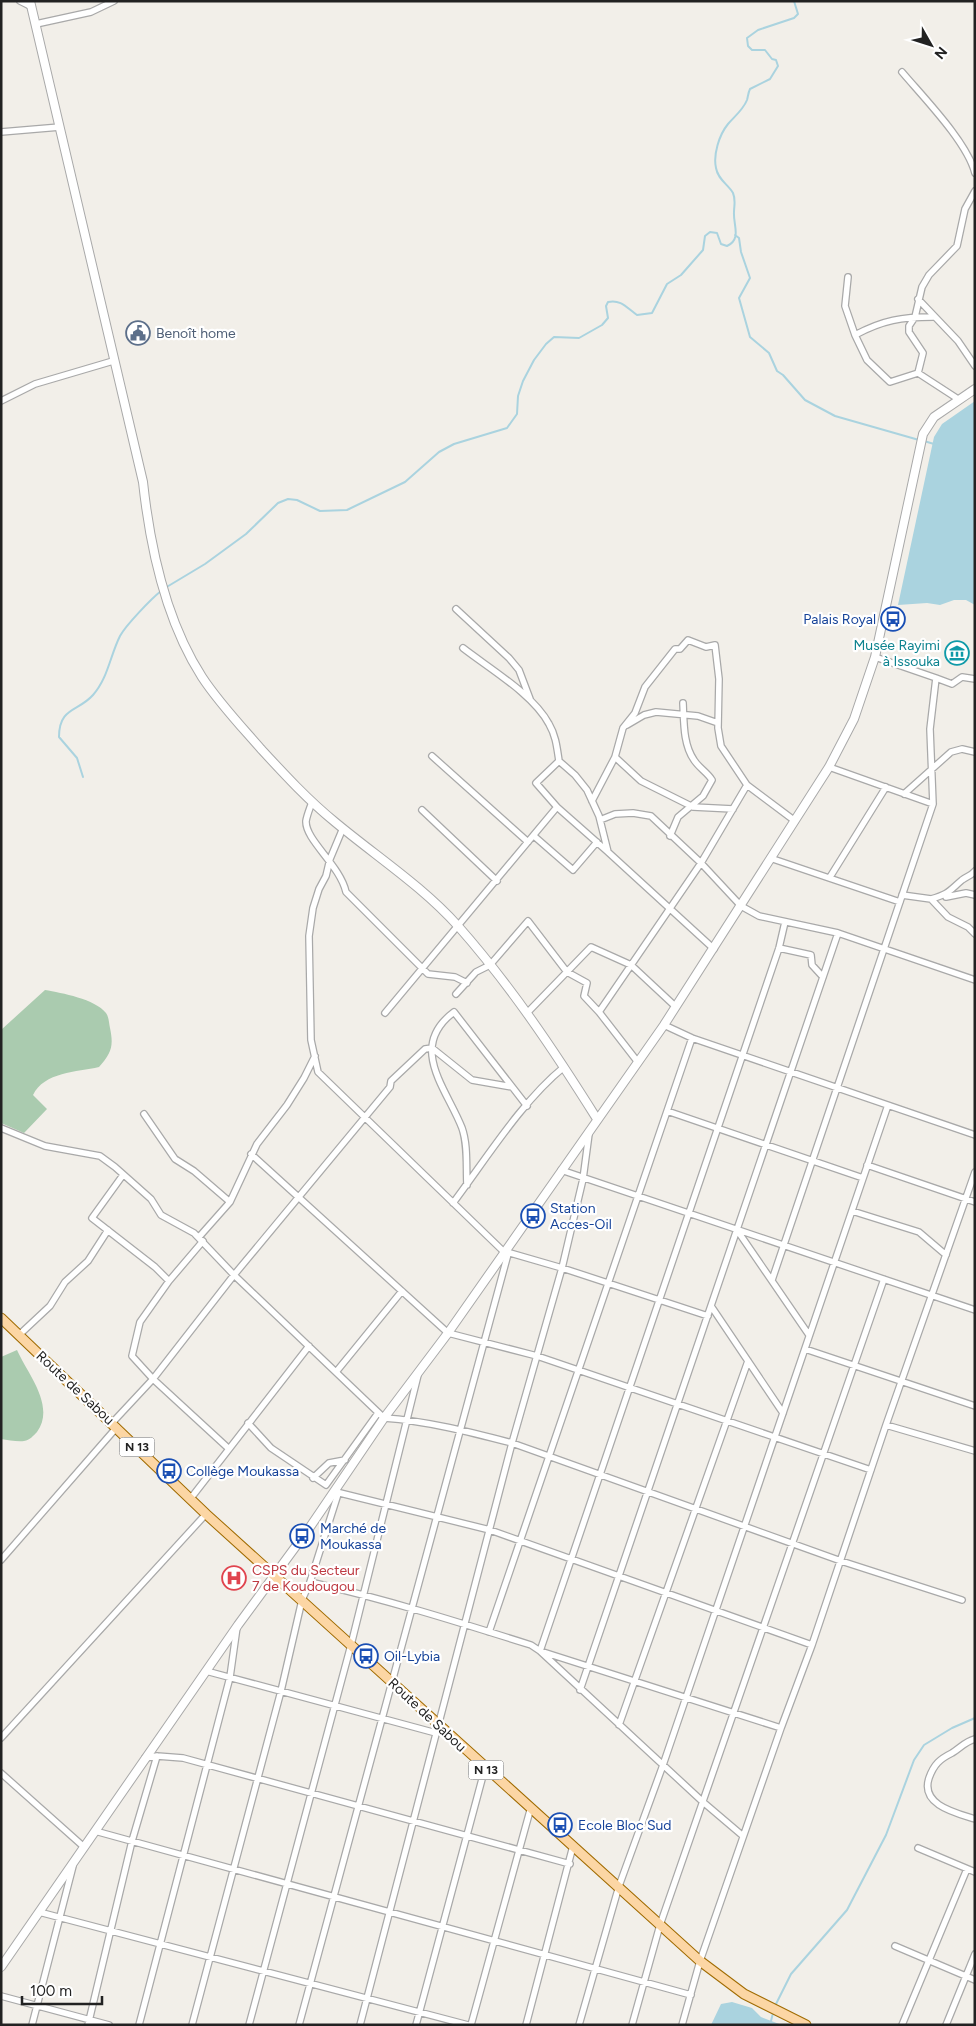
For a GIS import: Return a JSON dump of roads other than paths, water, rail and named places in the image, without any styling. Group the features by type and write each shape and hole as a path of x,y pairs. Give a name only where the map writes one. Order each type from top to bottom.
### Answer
{"main road":[{"name":"Route de Sabou","path":"1,1318 206,1514 391,1682 438,1730 531,1807 700,1961 730,1985 783,2015 806,2025"}],"street":[{"path":"20,1 31,4 113,362 143,482 148,531 161,581 184,644 203,678 252,739 312,802 405,876 459,927 527,1014 597,1119"},
{"path":"36,24 91,12 114,1"},
{"path":"902,72 950,130 972,161 975,173"},
{"path":"1,132 60,126"},
{"path":"918,373 923,354 909,332 909,326 916,317 918,299 929,275 957,246 966,209 975,191"},
{"path":"848,277 845,306 855,335 867,360 890,382 918,373"},
{"path":"918,299 933,317 958,341 975,366"},
{"path":"855,335 877,323 916,317 933,317"},
{"path":"1,401 35,384 113,362"},
{"path":"918,373 958,399"},
{"path":"248,1423 271,1448 326,1485 419,1371 506,1253 561,1170 676,1007 829,767 854,719 875,656 916,459 923,434 934,417 975,389"},
{"path":"456,609 519,670 531,701"},
{"path":"592,801 615,757 623,728 635,713 645,687 676,649 680,649 688,640 706,647 715,645 719,679 718,724 721,746 747,785 795,822"},
{"path":"463,648 531,701 549,723 557,741 559,762 575,775 592,801 600,820 608,852"},
{"path":"875,656 952,684 962,677 975,679"},
{"path":"772,1280 933,804 930,729 936,678"},
{"path":"670,836 678,817 703,796 712,780 707,771 694,761 689,750 683,703"},
{"path":"623,728 644,715 656,712 698,716 718,724"},
{"path":"904,794 951,752 962,749 975,752"},
{"path":"432,756 528,842"},
{"path":"615,757 642,781 690,806 733,809"},
{"path":"559,762 536,783 557,807 670,907 714,949"},
{"path":"829,767 933,804"},
{"path":"599,1012 701,863 747,785"},
{"path":"830,878 886,787"},
{"path":"312,802 306,822 313,841 341,875 346,892 428,974 455,977 467,983"},
{"path":"385,1013 459,927 557,807"},
{"path":"422,810 497,880"},
{"path":"600,820 615,814 633,813 651,816 670,836 701,863 741,906 758,916 838,932 975,980"},
{"path":"343,828 313,908 309,936 311,1040 318,1072 506,1253 562,1268 708,1316"},
{"path":"534,836 573,870 597,842"},
{"path":"770,858 900,902"},
{"path":"931,899 953,890 960,881 972,875 975,870"},
{"path":"902,895 931,899 966,893 975,895"},
{"path":"931,899 948,917 968,927 975,934"},
{"path":"456,994 476,972 490,965 528,921 567,972 587,983 584,996 599,1012 637,1062"},
{"path":"540,1651 779,948 785,922"},
{"path":"580,1690 838,932"},
{"path":"527,1014 591,947 631,966 676,1007"},
{"path":"779,948 811,954 812,965 823,977"},
{"path":"467,1185 466,1146 462,1129 436,1079 432,1048 435,1033 445,1018 454,1012 527,1106"},
{"path":"664,1025 692,1038 742,1056 975,1135"},
{"path":"489,1632 692,1038"},
{"path":"1,1560 153,1379 234,1275 390,1088 391,1081 397,1074 425,1049 432,1048 472,1080 512,1087"},
{"path":"228,1448 153,1379 132,1356 140,1322 230,1202 251,1154 300,1085 315,1056"},
{"path":"453,1203 527,1106 547,1082 564,1067"},
{"path":"579,2025 619,1886 663,1765 888,1105"},
{"path":"667,1111 863,1178"},
{"path":"144,1114 175,1159 194,1170 230,1202"},
{"path":"1,1128 45,1146 100,1156 151,1199 161,1215 184,1226 201,1239 234,1275 381,1416 459,1429 512,1442 744,1526 962,1600"},
{"path":"360,2025 512,1442 562,1268 583,1179 589,1131"},
{"path":"251,1154 448,1332 537,1356 871,1470"},
{"path":"868,1164 975,1202"},
{"path":"561,1170 975,1310"},
{"path":"682,2025 700,1961 781,1728 812,1646 886,1425 975,1172"},
{"path":"123,1175 92,1218 155,1267 169,1281"},
{"path":"852,1211 920,1232 946,1255"},
{"path":"19,1335 50,1306 65,1282 88,1261 108,1230"},
{"path":"737,1230 809,1335"},
{"path":"299,2025 506,1253"},
{"path":"632,2025 660,1925 884,1279"},
{"path":"336,1372 402,1291"},
{"path":"711,1306 783,1413"},
{"path":"191,1498 309,1346"},
{"path":"804,1349 975,1406"},
{"path":"619,1725 748,1361"},
{"path":"249,2025 309,1793 334,1706 419,1371"},
{"path":"1,1967 4,1958 39,1912 238,1625 336,1492 381,1416"},
{"path":"886,1425 975,1451"},
{"path":"313,1478 329,1463 345,1460"},
{"path":"336,1492 490,1530 812,1646"},
{"path":"192,2025 280,1691 302,1600 310,1582 336,1492"},
{"path":"1,1738 206,1514"},
{"path":"310,1582 363,1594 466,1624 588,1667 781,1728"},
{"path":"139,2025 230,1677 238,1625"},
{"path":"540,1651 580,1690 743,1836"},
{"path":"206,1671 381,1718 438,1730"},
{"path":"975,1739 937,1761 928,1783 928,1790 944,1808 975,1819"},
{"path":"146,1758 157,1756 183,1758 570,1864"},
{"path":"89,2022 132,1841 157,1756"},
{"path":"416,2025 485,1768"},
{"path":"1,1773 84,1846"},
{"path":"39,1912 469,2025 531,1807"},
{"path":"95,1831 691,1995"},
{"path":"526,2025 570,1864 573,1846"},
{"path":"918,1848 975,1872"},
{"path":"32,2025 74,1861"},
{"path":"902,2025 967,1869"},
{"path":"895,1946 975,1980"},
{"path":"946,2025 975,1954"},
{"path":"1,1996 89,2022 109,2025"}],"water":[{"path":"975,401 975,605 966,600 954,600 940,605 927,603 898,605 934,437 942,424"},
{"path":"732,2002 752,2008 761,2017 782,2025 711,2025 721,2004"}],"waterway":[{"path":"165,588 205,564 246,534 278,503 288,499 297,500 320,511 347,510 405,482 439,452 454,444 507,428 517,414 518,396 523,381 534,360 554,337 579,338 602,325 608,318 606,306 608,302 620,303 637,315 652,313 667,284 681,275 703,250 705,236 710,232 717,233 721,244 727,246 732,243 736,236 734,198 733,193 717,172 715,157 718,145 728,124 745,104 750,89 770,79 778,66 776,60 772,59 765,50 752,50 748,46 747,38 758,30 794,18 798,14 794,1"},
{"path":"735,235 739,238 741,252 750,278 739,298 750,337 769,353 777,371 783,375 805,400 835,416 919,440"},
{"path":"924,441 934,444"},
{"path":"83,777 77,758 59,737 62,720 70,711 93,695 102,681 123,631 161,591"},
{"path":"775,2006 791,1974 847,1910 886,1835 914,1760 924,1745 952,1728 975,1718"},
{"path":"771,2021 773,2013"}],"place":[{"name":"Benoît home","path":"138,333"},
{"name":"Palais Royal","path":"893,619"},
{"name":"Musée Rayimi à Issouka","path":"957,653"},
{"name":"Station Acces-Oil","path":"533,1216"},
{"name":"Collège Moukassa","path":"169,1471"},
{"name":"Marché de Moukassa","path":"302,1536"},
{"name":"CSPS du Secteur 7 de Koudougou","path":"234,1578"},
{"name":"Oil-Lybia","path":"366,1656"},
{"name":"Ecole Bloc Sud","path":"560,1825"}]}
